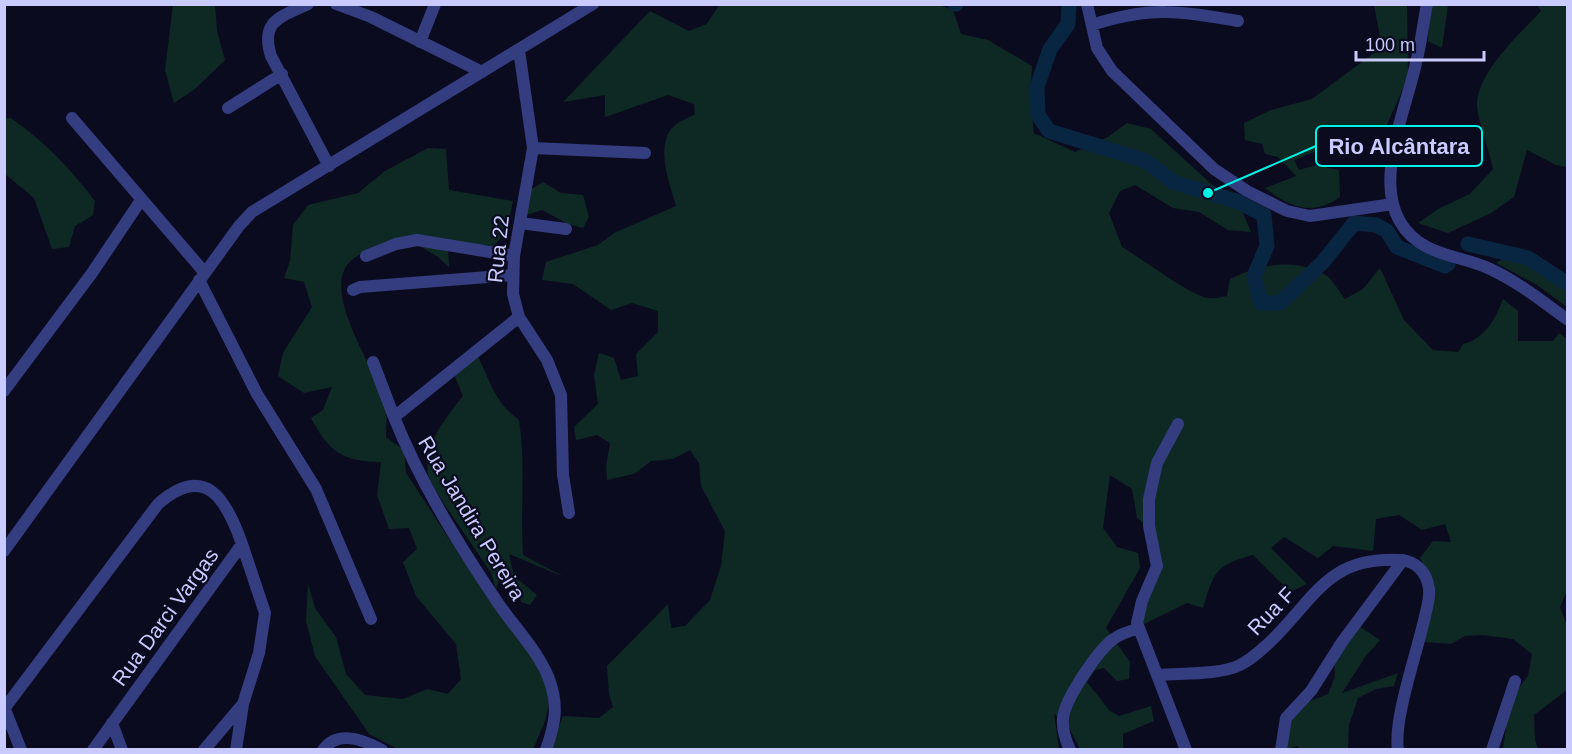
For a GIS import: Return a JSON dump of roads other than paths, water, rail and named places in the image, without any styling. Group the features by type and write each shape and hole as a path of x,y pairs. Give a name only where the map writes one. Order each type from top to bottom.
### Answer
{"street":[{"path":"308,4 281,16 267,33 271,56 329,166"},
{"path":"336,4 370,17 482,72"},
{"path":"420,42 435,4"},
{"path":"4,551 202,277 252,212 592,4"},
{"path":"1087,4 1097,48 1112,71 1214,169 1247,191 1287,211 1310,216 1393,204"},
{"path":"1427,4 1417,63 1393,154 1390,178 1393,204 1403,228 1415,240 1430,249 1498,273 1531,292 1568,320"},
{"path":"1092,25 1142,11 1166,10 1238,21"},
{"name":"Rua 22","path":"519,50 533,148 514,256 513,294 519,317 547,360 561,395 563,475 569,513"},
{"path":"228,108 282,74"},
{"path":"72,118 202,277 257,394 316,489 372,619"},
{"path":"533,148 645,153"},
{"path":"4,391 92,273 141,200"},
{"path":"520,223 566,229"},
{"path":"366,256 396,244 417,240 514,256"},
{"path":"353,290 360,287 512,275"},
{"path":"394,417 519,317"},
{"name":"Rua Jandira Pereira","path":"373,362 394,417 427,488 465,552 540,660 556,704 557,718 546,750"},
{"path":"1178,424 1157,463 1149,499 1149,526 1157,566 1142,601 1138,629 1159,675 1186,750"},
{"name":"Rua Darci Vargas","path":"5,708 158,504 183,487 198,485 211,490 225,502 242,544 93,750"},
{"path":"236,750 243,704 259,653 265,613 242,544"},
{"name":"Rua F","path":"1159,675 1239,666 1254,656 1292,621 1322,584 1341,570 1371,560 1403,560"},
{"path":"1281,750 1286,718 1311,691 1342,642 1403,560 1414,563 1422,570 1427,578 1430,592 1398,727 1398,750"},
{"path":"1070,750 1063,728 1068,703 1102,650 1119,635 1138,629"},
{"path":"1492,750 1515,681"},
{"path":"204,750 243,704"},
{"path":"5,708 21,750"},
{"path":"112,723 122,750"},
{"path":"322,750 337,740 353,737 382,750"}],"waterway":[{"path":"1069,4 1068,24 1050,49 1037,87 1038,115 1049,131 1146,161 1173,182 1239,202 1264,215 1267,246 1254,276 1261,303 1280,303 1323,262 1354,223 1376,225 1387,231 1397,247 1445,266 1448,264"},
{"path":"1468,244 1528,258 1568,284"}],"place":[{"name":"Rio Alcântara","path":"1208,193"}]}
